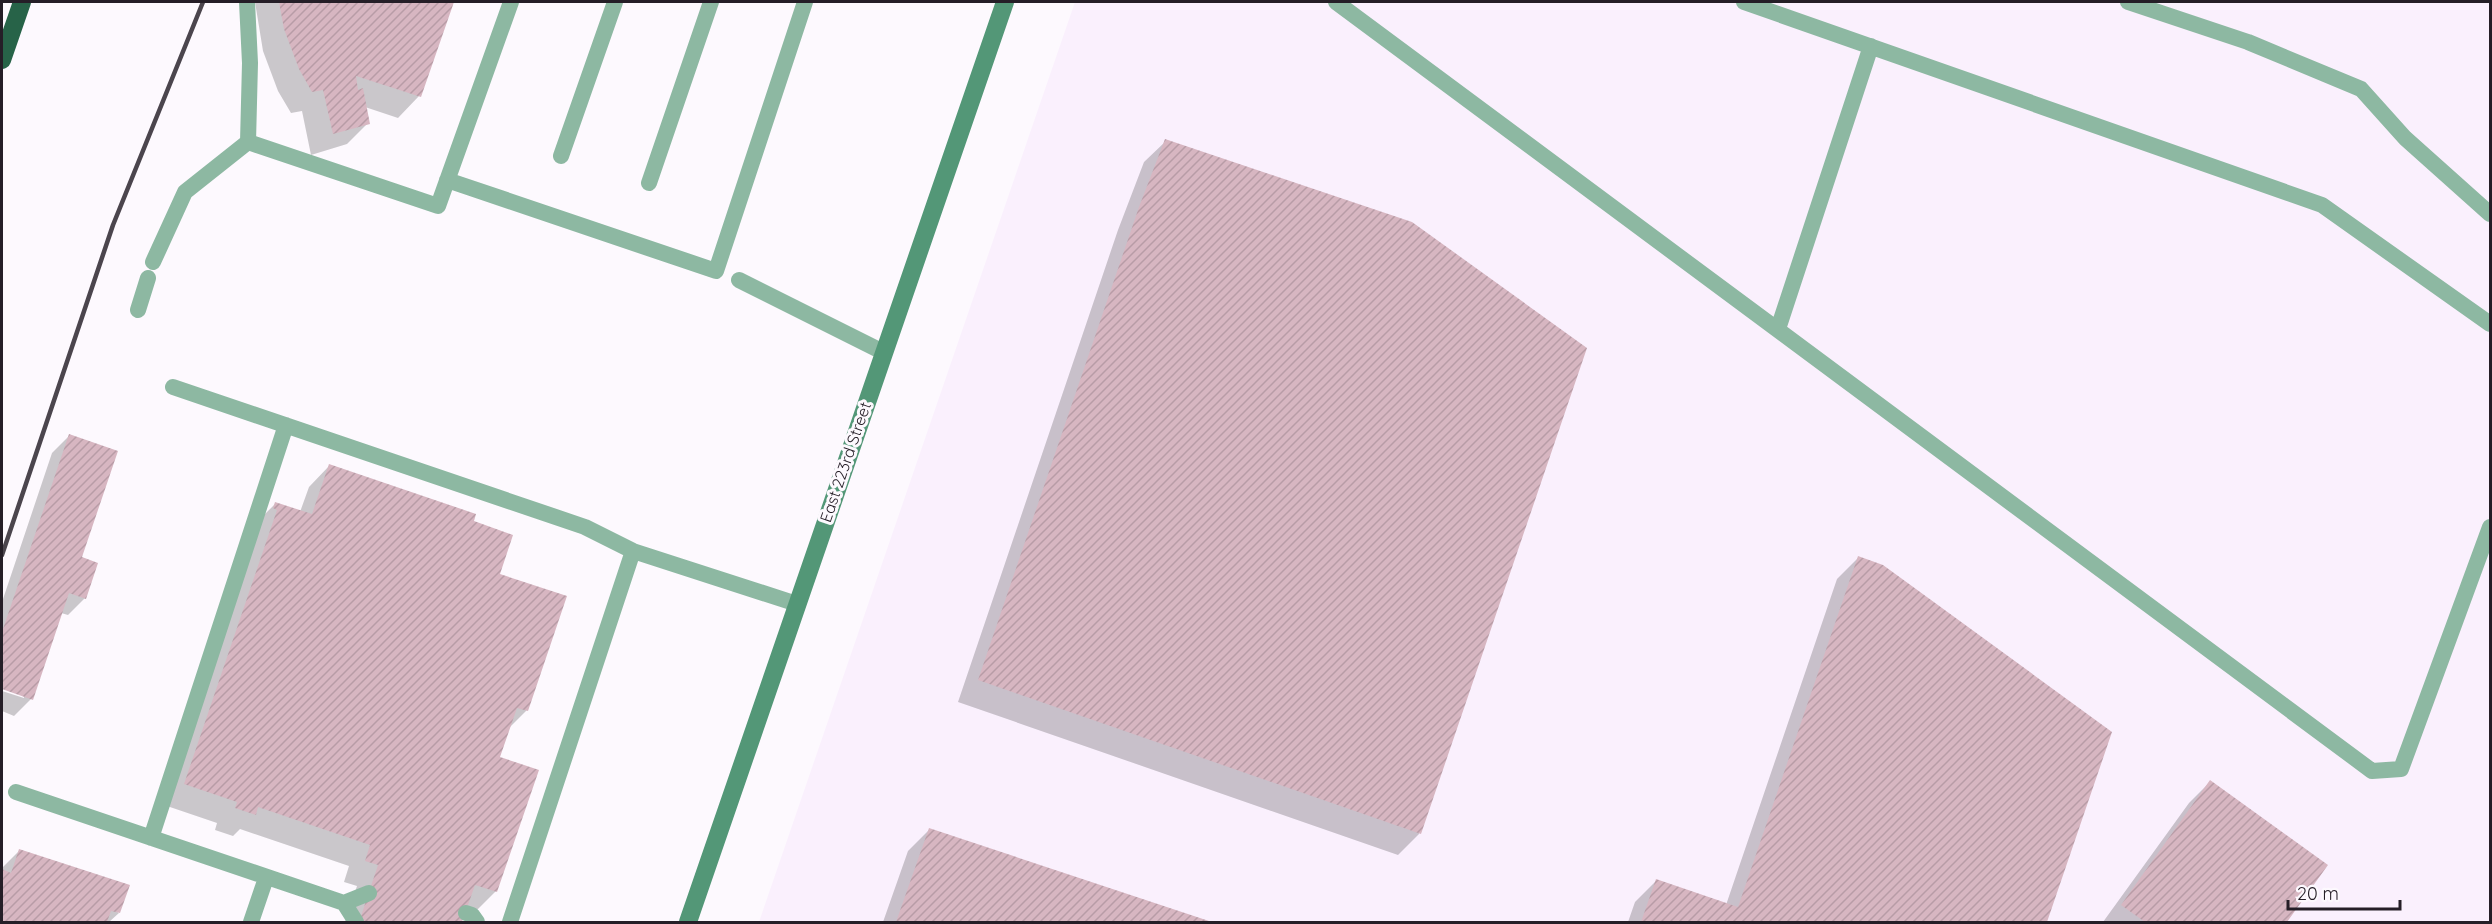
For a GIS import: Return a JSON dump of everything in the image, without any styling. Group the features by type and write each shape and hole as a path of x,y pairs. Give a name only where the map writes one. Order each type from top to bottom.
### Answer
{"highway":[{"path":"2,60 22,2"}],"main road":[{"name":"East 223rd Street","path":"688,922 1005,2"}],"lane":[{"path":"247,2 250,63 248,142"},
{"path":"248,142 438,206 511,2"},
{"path":"561,156 615,2"},
{"path":"649,183 711,2"},
{"path":"727,275 805,2"},
{"path":"1336,2 2372,771 2400,769 2490,527"},
{"path":"1744,2 2322,205 2490,324"},
{"path":"2128,2 2248,42 2361,89 2405,138 2490,214"},
{"path":"1778,329 1871,46"},
{"path":"138,310 150,270 185,192 248,142"},
{"path":"447,180 727,275 883,352"},
{"path":"173,387 585,527 633,551 797,604"},
{"path":"151,838 286,425"},
{"path":"510,922 633,551"},
{"path":"16,792 344,903 369,893"},
{"path":"251,922 266,878"},
{"path":"344,903 356,922"}],"shaded area":[{"path":"1075,2 2490,2 2490,922 759,922"}],"building":[{"path":"279,2 454,2 421,97 356,76 358,90 363,88 370,124 333,134 323,90 312,92 299,69 284,29"},
{"path":"1165,139 1412,222 1587,348 1421,834 978,680 1139,207"},
{"path":"69,434 118,451 82,557 98,563 86,599 69,593 33,700 2,689 2,632"},
{"path":"329,464 476,514 474,521 513,535 500,574 567,596 528,711 517,708 500,757 539,770 497,892 475,885 462,922 359,922 378,865 365,861 370,845 258,807 256,815 235,808 237,802 184,784 277,510 273,508 275,502 312,514"},
{"path":"1858,556 1883,565 2112,732 2047,922 1641,922 1656,879 1738,907"},
{"path":"2210,780 2328,865 2287,922 2145,922 2121,905"},
{"path":"929,828 1212,922 896,922"},
{"path":"19,849 130,885 120,913 111,911 107,922 2,922 2,869 11,873"}],"railway":[{"path":"2,555 113,225 203,2"}]}
